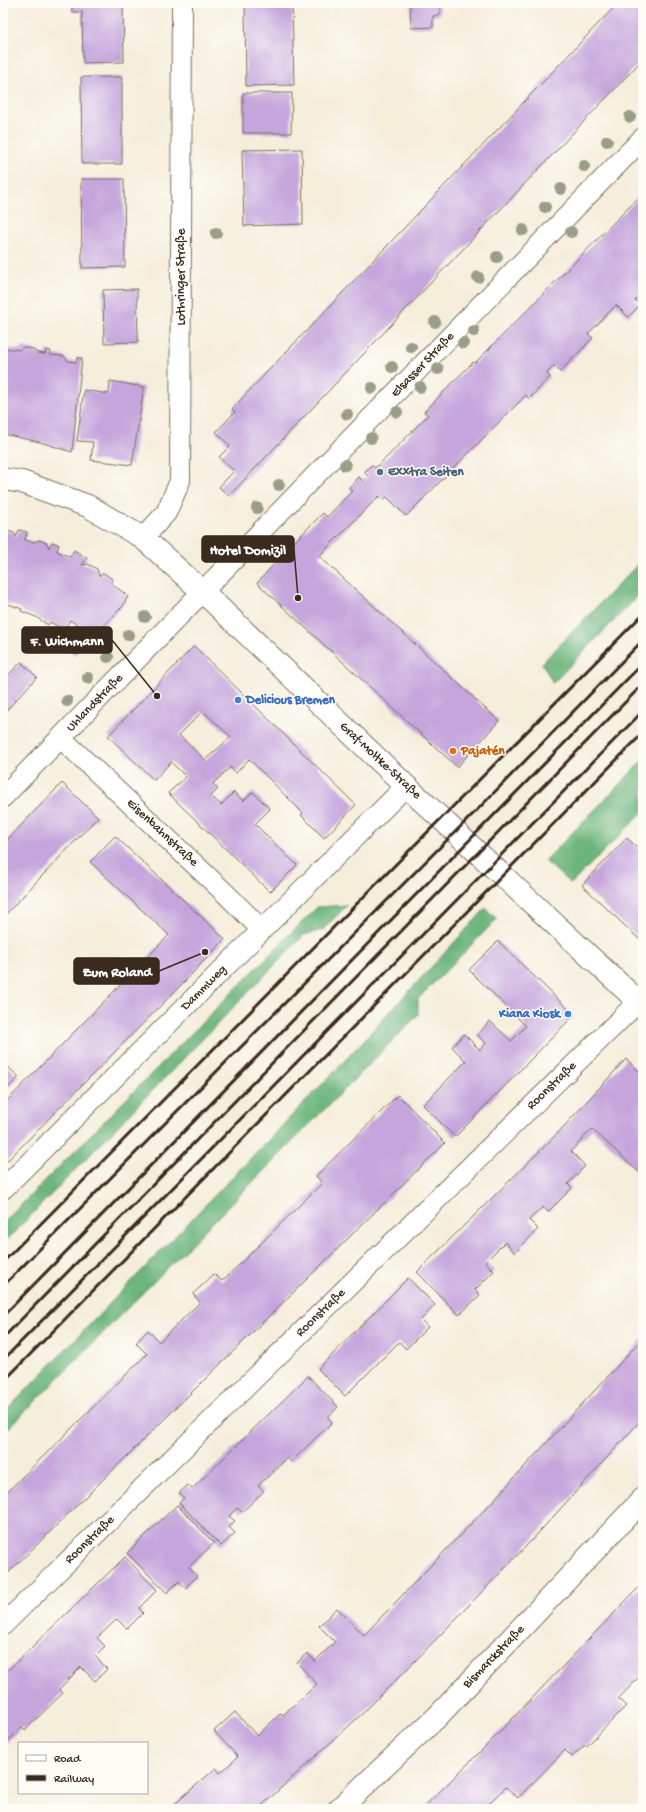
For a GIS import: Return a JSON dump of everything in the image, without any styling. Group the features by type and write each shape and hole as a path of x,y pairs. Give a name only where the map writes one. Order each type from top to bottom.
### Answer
{"main road":[{"name":"Graf-Moltke-Straße","path":"3,479 22,482 88,506 143,538 203,592 406,786 641,1004"},
{"name":"Bismarckstraße","path":"339,1809 438,1716 643,1498"}],"street":[{"name":"Lothringer Straße","path":"143,538 166,513 180,481 182,3"},
{"name":"Elsasser Straße","path":"203,592 643,138"},
{"name":"Uhlandstraße","path":"3,797 203,592"},
{"name":"Eisenbahnstraße","path":"61,738 220,888 262,930"},
{"name":"Dammweg","path":"3,1189 406,786"},
{"name":"Roonstraße","path":"3,1625 641,1004"}],"green space":[{"path":"643,559 643,591 553,683 542,663"},
{"path":"643,760 643,812 571,884 545,861"},
{"path":"347,905 323,930 304,935 3,1244 3,1223 317,907"},
{"path":"486,908 497,919 418,999 418,1015 3,1434 3,1414 337,1069"}],"building":[{"path":"72,3 123,3 124,62 83,63 82,12 72,12"},
{"path":"245,3 292,3 294,85 246,86"},
{"path":"410,3 440,3 440,15 433,16 433,27 411,28"},
{"path":"618,3 643,3 643,59 229,496 219,487 234,471 219,457 230,446 216,432 235,412 232,409"},
{"path":"81,77 122,77 122,164 82,164"},
{"path":"243,93 292,93 291,133 243,133"},
{"path":"302,149 303,224 244,226 242,150"},
{"path":"81,179 124,179 125,267 82,268"},
{"path":"643,193 643,278 641,280 643,282 643,292 635,300 640,305 628,317 616,305 588,334 593,338 560,372 554,366 547,373 550,377 529,399 526,395 406,516 387,497 383,500 379,496 319,556 499,721 457,767 257,583 323,513 327,517 352,491 349,488 359,477 363,481 368,476 364,472 372,465 375,468 388,456 428,415 424,412 473,362 475,363 484,354"},
{"path":"137,289 138,342 104,343 103,290"},
{"path":"23,347 33,349 37,353 46,354 46,350 51,351 50,355 64,356 68,361 76,362 77,358 82,358 72,452 40,442 3,434 3,348 20,350"},
{"path":"110,381 144,387 132,465 91,460 93,442 77,441 84,390 109,394"},
{"path":"5,530 14,533 16,537 19,530 27,532 25,540 34,542 39,540 47,543 49,548 52,542 59,545 57,551 70,557 74,550 87,558 82,565 88,564 97,569 99,576 104,573 112,579 112,584 128,596 123,606 75,655 61,642 78,625 70,620 64,630 50,622 48,625 36,617 21,611 22,609 3,602 3,532"},
{"path":"194,646 356,805 324,838 301,815 303,813 249,759 236,773 230,767 213,784 218,789 211,796 221,805 234,792 243,801 253,792 270,809 255,824 297,865 270,892 168,793 186,777 171,762 154,780 108,736","holes":["203,711 231,737 205,760 179,735"]},
{"path":"21,662 37,677 3,714 3,681"},
{"path":"62,783 98,817 3,917 3,844"},
{"path":"115,836 225,939 3,1165 3,1105 169,935 90,862"},
{"path":"627,838 643,853 643,862 640,865 643,868 643,943 582,885"},
{"path":"498,941 574,1015 455,1137 423,1105 466,1061 452,1047 464,1034 480,1050 486,1043 477,1035 490,1021 511,1041 526,1026 469,970"},
{"path":"626,1059 643,1075 643,1176 592,1129 571,1151 585,1166 568,1184 572,1188 548,1212 543,1207 529,1220 538,1229 515,1253 505,1242 485,1262 494,1271 475,1290 480,1295 459,1315 417,1272 556,1135"},
{"path":"3,1062 19,1077 3,1093"},
{"path":"398,1095 445,1143 3,1578 3,1496 147,1354 136,1343 148,1330 159,1342 200,1302 193,1294 214,1274 222,1281 241,1263 322,1183 316,1176"},
{"path":"408,1278 435,1305 421,1320 428,1327 406,1349 399,1342 345,1396 318,1369"},
{"path":"643,1338 643,1418 531,1541 363,1713 258,1809 169,1809 216,1768 220,1773 238,1757 214,1731 235,1712 257,1736 281,1713 283,1715 317,1684 297,1663 307,1653 315,1661 335,1642 319,1626 337,1608 364,1635 491,1503"},
{"path":"308,1376 338,1407 328,1417 332,1422 291,1462 287,1458 258,1486 264,1491 242,1512 237,1508 229,1516 235,1521 229,1527 235,1533 221,1546 179,1503 184,1498 179,1493 188,1485 192,1489"},
{"path":"177,1505 214,1543 189,1567 197,1576 185,1588 179,1581 167,1593 127,1553"},
{"path":"125,1557 157,1590 139,1608 143,1613 127,1629 117,1619 97,1638 105,1646 95,1656 107,1669 95,1681 81,1667 59,1689 63,1693 25,1730 22,1727 3,1746 3,1675"},
{"path":"643,1583 643,1673 618,1699 626,1706 587,1746 585,1745 572,1757 565,1750 518,1798 506,1787 487,1805 490,1809 422,1809 487,1745"}],"railway":[{"path":"3,1262 643,614"},
{"path":"3,1286 481,806 643,640"},
{"path":"3,1316 643,663"},
{"path":"3,1338 643,684"},
{"path":"3,1360 643,711"},
{"path":"3,1382 643,733"}],"place":[{"name":"Exxtra Seiten","path":"380,472"},
{"name":"Hotel Domizil","path":"298,598"},
{"name":"F. Wichmann","path":"157,696"},
{"name":"Delicious Bremen","path":"238,700"},
{"name":"Pajatén","path":"453,751"},
{"name":"Zum Roland","path":"205,952"},
{"name":"Kiana Kiosk","path":"568,1014"}]}
